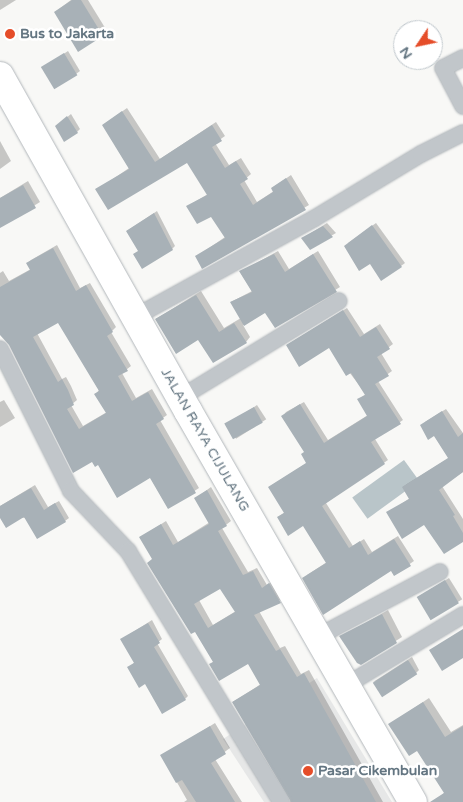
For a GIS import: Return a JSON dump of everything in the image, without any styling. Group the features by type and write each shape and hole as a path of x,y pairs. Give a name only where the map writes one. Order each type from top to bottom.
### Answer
{"highway":[{"name":"JALAN RAYA CIJULANG","path":"0,76 180,398 413,802"}],"street":[{"path":"463,58 444,68 463,106"},
{"path":"135,317 315,218 422,154 463,133"},
{"path":"180,398 339,301"},
{"path":"0,350 71,491 128,551 281,802"},
{"path":"317,637 440,572"},
{"path":"345,686 463,615"}],"shaded area":[{"path":"404,460 419,481 368,519 352,498"},
{"name":"Pasar Cikembulan","path":"317,678 392,802 264,802 223,739"}],"building":[{"path":"72,0 81,0 103,36 78,52 54,12"},
{"path":"64,53 77,75 54,89 41,67"},
{"path":"122,111 155,162 212,125 222,141 212,147 225,168 236,161 248,179 240,184 253,205 273,192 271,188 286,178 306,210 202,269 195,256 225,238 211,217 197,224 186,206 207,195 187,163 108,210 95,189 129,169 102,125"},
{"path":"67,116 78,133 64,142 55,126"},
{"path":"23,185 36,208 0,228 0,198"},
{"path":"154,213 173,250 142,269 133,254 138,251 126,231"},
{"path":"372,225 402,267 381,281 370,264 359,271 344,246"},
{"path":"323,226 333,237 310,250 301,238"},
{"path":"53,248 76,291 86,285 113,332 107,336 128,371 118,376 132,401 148,392 164,419 156,424 196,493 168,509 150,478 117,498 98,465 95,467 92,462 73,473 9,345 0,335 0,287 30,270 26,263","holes":["58,323 99,391 94,394 106,413 79,429 67,409 74,405 68,390 62,379 58,382 33,337"]},
{"path":"274,254 285,272 313,254 337,292 275,328 265,313 244,326 230,302 252,292 239,271"},
{"path":"196,295 219,332 234,323 247,343 213,363 198,340 176,354 155,319"},
{"path":"343,310 360,337 376,327 390,349 377,357 389,376 375,384 401,424 371,442 385,464 322,506 349,548 360,541 368,555 394,539 411,566 394,576 391,571 323,615 302,578 326,563 303,526 288,536 277,517 284,513 268,487 306,463 301,454 304,452 281,416 300,404 324,443 367,416 357,399 365,395 351,373 346,376 329,348 299,367 286,345"},
{"path":"254,407 263,423 233,439 224,423"},
{"path":"442,411 458,437 463,433 463,472 439,490 455,515 453,516 463,533 463,542 444,554 424,525 402,539 386,512 409,499 402,487 448,458 434,436 428,440 420,425"},
{"path":"31,488 44,510 55,503 66,522 37,539 24,517 6,528 0,518 0,506"},
{"path":"207,490 227,526 218,531 243,575 253,571 262,588 269,583 281,603 254,615 276,651 280,649 297,677 304,673 376,802 291,802 232,702 260,685 248,664 219,681 209,664 213,662 195,632 191,634 147,563 152,559 139,537 161,524 173,545 209,524 194,498","holes":["220,589 235,612 208,628 194,604"]},
{"path":"445,580 459,603 431,620 417,597"},
{"path":"382,614 397,643 361,665 357,663 339,636"},
{"path":"148,623 160,643 154,647 186,700 162,714 145,684 139,688 127,667 134,663 120,639"},
{"path":"463,629 463,658 442,671 429,650"},
{"path":"408,660 417,674 382,697 373,683"},
{"path":"423,702 445,737 463,726 463,802 430,802 444,793 417,751 409,756 388,724"},
{"path":"210,726 226,754 211,763 235,802 196,802 182,780 176,783 160,755"}],"place":[{"name":"Bus to Jakarta","path":"10,34"},
{"name":"Pasar Cikembulan","path":"308,771"}]}
